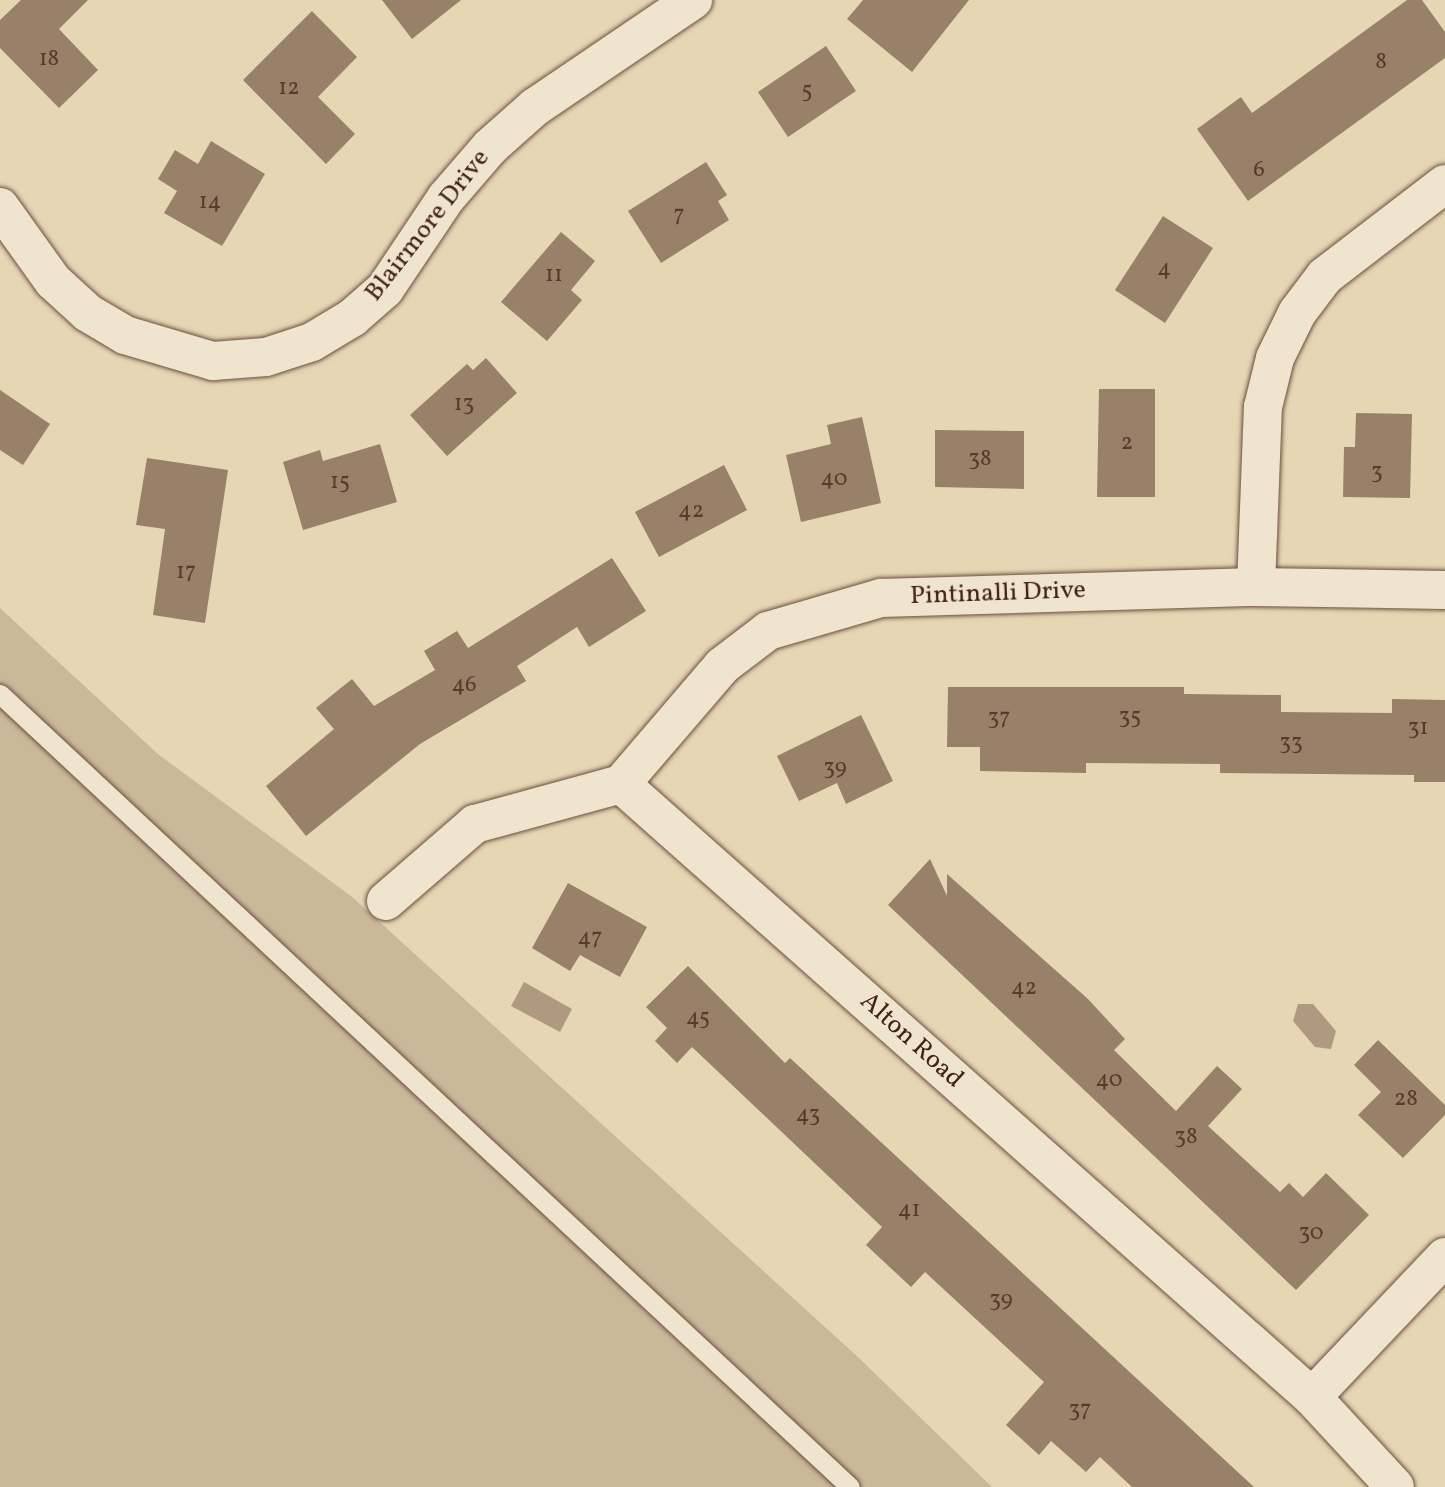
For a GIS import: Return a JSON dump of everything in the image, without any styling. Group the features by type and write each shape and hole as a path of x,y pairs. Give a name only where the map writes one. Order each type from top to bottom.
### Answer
{"street":[{"name":"Blairmore Drive","path":"0,207 52,281 88,313 125,335 213,360 266,357 312,342 352,318 385,289 446,198 490,146 535,107 693,0"},
{"path":"1256,587 1263,407 1275,358 1297,313 1325,276 1445,184"},
{"name":"Pintinalli Drive","path":"621,784 722,666 768,631 881,598 928,594 1256,587 1445,590"},
{"path":"386,901 475,824 621,784"},
{"name":"Alton Road","path":"621,784 1312,1397 1395,1487"},
{"path":"1312,1397 1445,1257"}],"lane":[{"path":"0,694 850,1487"}],"shaded area":[{"path":"0,608 159,755 351,896 859,1358 992,1487 0,1487"},
{"path":"524,982 572,1009 560,1032 511,1006"},
{"path":"1298,1004 1313,1004 1336,1031 1331,1049 1315,1047 1293,1021"}],"building":[{"path":"21,0 88,0 59,29 98,70 59,108 0,48 0,20"},
{"path":"382,0 461,0 412,39"},
{"path":"863,0 969,0 912,72 847,19"},
{"path":"1407,0 1422,0 1445,32 1445,58 1248,201 1197,129 1241,97 1252,113"},
{"path":"312,11 357,57 318,97 355,134 326,164 243,80"},
{"path":"826,46 856,91 788,137 758,92"},
{"path":"211,141 265,174 222,246 164,213 177,191 158,179 175,150 198,164"},
{"path":"706,162 727,195 718,201 729,220 661,263 628,211"},
{"path":"1163,216 1213,248 1165,323 1115,290"},
{"path":"561,232 595,261 571,290 582,300 547,341 501,302"},
{"path":"486,358 517,393 447,456 410,415 467,364 473,370"},
{"path":"1099,389 1155,389 1155,497 1097,497"},
{"path":"0,390 50,424 23,465 0,450"},
{"path":"1356,413 1412,414 1410,498 1343,497 1344,447 1355,447"},
{"path":"862,417 881,503 801,522 786,455 831,444 827,425"},
{"path":"935,430 1024,431 1024,489 935,487"},
{"path":"380,444 397,502 303,530 283,462 320,450 323,461"},
{"path":"147,458 228,470 205,623 153,615 165,529 136,525"},
{"path":"724,465 747,510 659,557 635,512"},
{"path":"612,558 646,611 589,647 577,627 517,666 526,681 420,744 306,836 266,786 334,729 316,708 352,679 374,706 435,670 424,651 457,631 468,648"},
{"path":"948,687 1184,687 1184,694 1281,695 1281,712 1392,713 1392,699 1445,700 1445,782 1414,782 1414,775 1220,773 1220,764 1086,763 1086,773 980,771 980,747 947,747"},
{"path":"861,715 893,781 846,804 837,783 799,801 777,756"},
{"path":"930,859 947,896 947,874 1088,999 1125,1039 1114,1050 1176,1111 1217,1066 1242,1089 1208,1126 1280,1192 1289,1183 1303,1197 1326,1173 1369,1215 1296,1290 888,905"},
{"path":"568,883 647,927 620,977 580,955 570,971 532,948"},
{"path":"688,966 785,1063 790,1058 1254,1487 1132,1487 1100,1457 1086,1472 1051,1441 1039,1455 1006,1425 1044,1382 925,1272 911,1287 866,1245 882,1227 692,1047 677,1063 655,1041 667,1028 646,1007"},
{"path":"1378,1040 1445,1105 1445,1115 1403,1158 1358,1115 1381,1092 1354,1065"}]}
